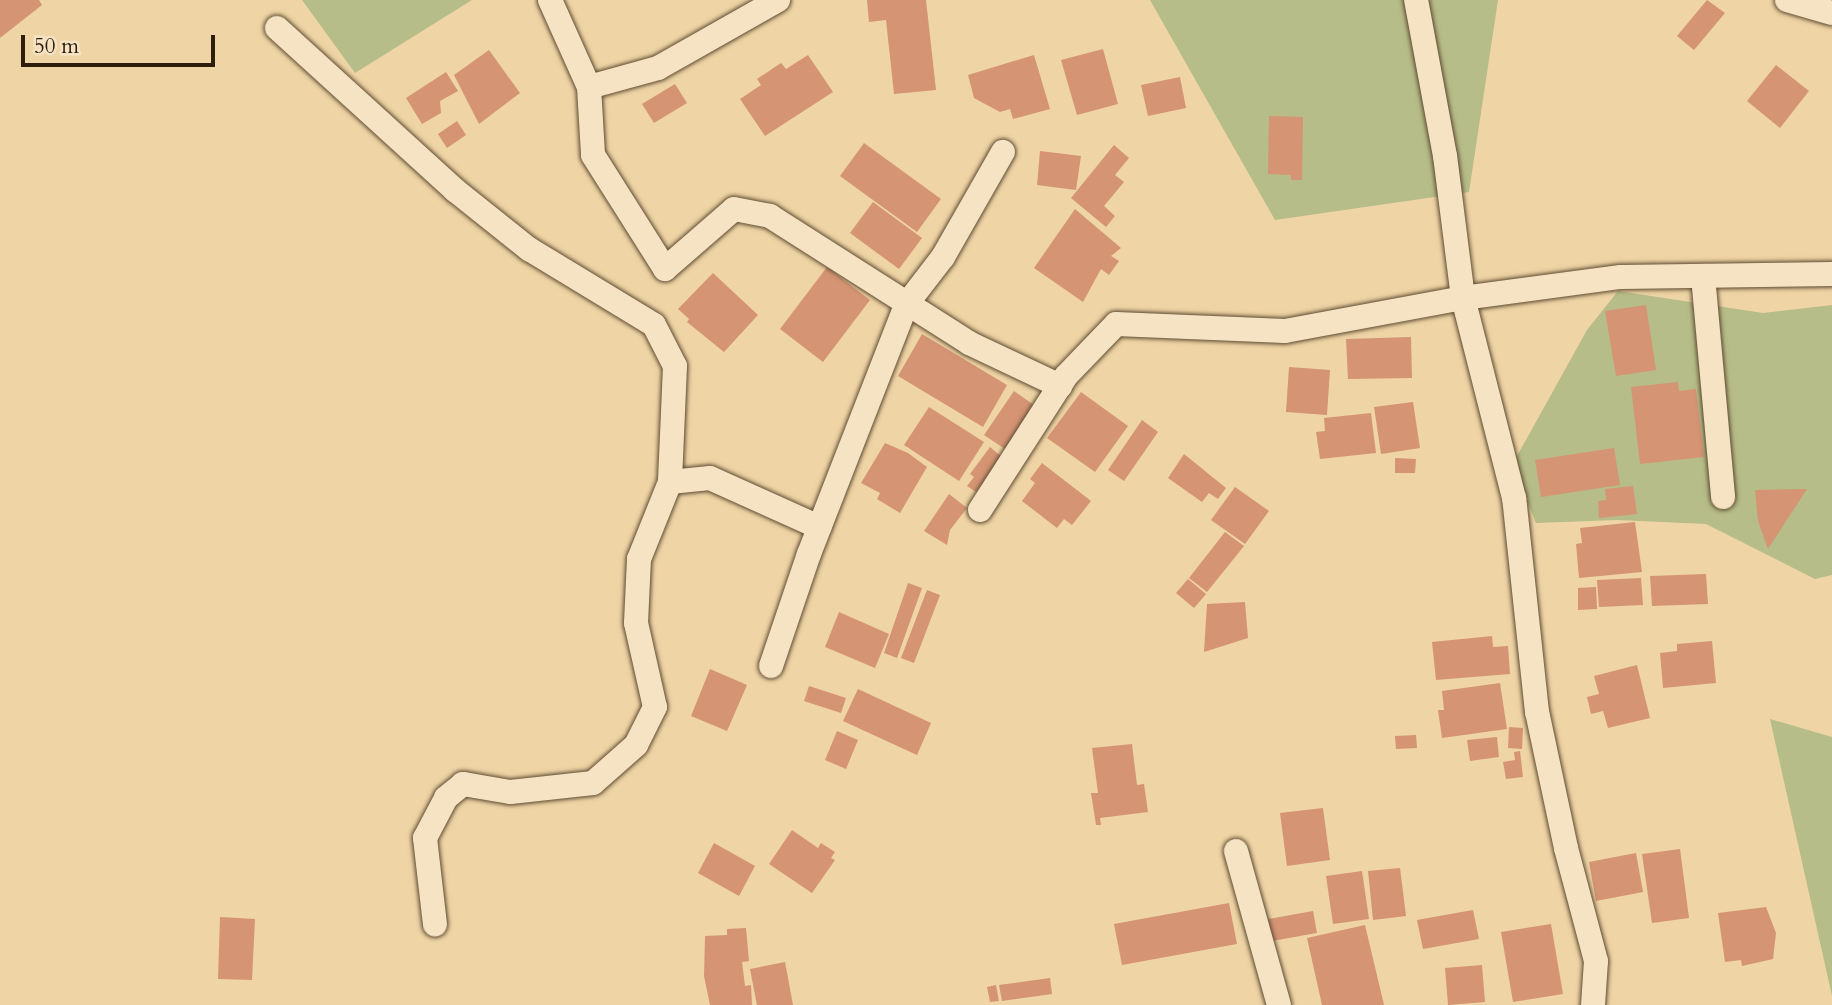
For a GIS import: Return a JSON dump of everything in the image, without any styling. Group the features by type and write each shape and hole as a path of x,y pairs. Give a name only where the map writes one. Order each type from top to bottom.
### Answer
{"street":[{"path":"550,0 589,87 593,155 665,269 734,209 769,216 969,343 1060,386"},
{"path":"589,87 658,68 778,0"},
{"path":"1416,0 1445,156 1464,298 1514,498 1537,712 1566,849 1596,961 1593,1005"},
{"path":"1787,0 1832,13"},
{"path":"277,28 455,190 519,241 654,325 675,366 670,482 639,559 636,623 655,707 636,745 593,783 510,792 463,785 446,798 425,838 435,924"},
{"path":"771,666 819,527 906,305 943,257 1003,152"},
{"path":"980,510 1060,386 1116,324 1285,331 1464,298 1621,277 1832,274"},
{"path":"1703,276 1723,497"},
{"path":"670,482 710,478 819,527"},
{"path":"1236,851 1279,1005"}],"green space":[{"path":"302,0 472,0 355,73"},
{"path":"1150,0 1498,0 1469,192 1275,220"},
{"path":"1618,291 1763,313 1832,305 1832,575 1815,579 1706,524 1617,520 1536,523 1512,465 1587,330"},
{"path":"1770,719 1832,737 1832,996"}],"building":[{"path":"0,0 39,0 42,5 0,38"},
{"path":"867,0 926,0 936,90 894,94 886,20 869,22"},
{"path":"1707,0 1725,13 1694,50 1677,36"},
{"path":"1103,49 1118,104 1077,115 1061,60"},
{"path":"489,50 520,93 479,124 454,75"},
{"path":"808,55 833,92 765,136 740,99 761,85 757,79 781,63 786,69"},
{"path":"1034,55 1050,109 1013,119 1010,109 1000,112 974,98 968,75"},
{"path":"1776,65 1809,91 1780,128 1747,101"},
{"path":"446,72 458,91 440,101 441,113 422,124 406,98"},
{"path":"1180,77 1186,108 1148,116 1141,85"},
{"path":"675,84 687,103 654,123 642,104"},
{"path":"1269,116 1303,117 1302,180 1291,180 1291,175 1268,174"},
{"path":"457,121 466,135 447,148 438,134"},
{"path":"864,143 941,199 917,232 840,176"},
{"path":"1114,145 1129,158 1115,175 1124,182 1104,206 1115,216 1106,227 1071,198"},
{"path":"1040,151 1081,156 1076,190 1037,185"},
{"path":"873,202 922,238 899,269 850,233"},
{"path":"1075,209 1121,248 1111,256 1119,261 1109,275 1101,269 1083,302 1034,268"},
{"path":"827,267 870,300 823,362 780,329"},
{"path":"713,273 758,315 724,352 687,322 689,319 678,309"},
{"path":"1646,305 1656,370 1616,376 1605,311"},
{"path":"922,334 1007,385 983,427 898,376"},
{"path":"1411,337 1412,378 1348,379 1346,339"},
{"path":"1289,367 1330,370 1327,415 1286,412"},
{"path":"1678,382 1679,391 1696,389 1704,457 1640,464 1631,387"},
{"path":"1014,391 1034,405 1005,449 984,435"},
{"path":"1081,392 1128,426 1095,472 1047,438"},
{"path":"1413,402 1420,448 1381,454 1374,407"},
{"path":"929,407 984,442 959,481 904,445"},
{"path":"1371,413 1376,453 1320,459 1316,432 1325,431 1324,418"},
{"path":"1142,420 1158,432 1124,481 1108,470"},
{"path":"885,443 908,453 927,467 900,513 877,499 880,493 861,483"},
{"path":"990,447 1002,457 976,492 967,486 974,477 970,474"},
{"path":"1614,448 1620,485 1541,497 1535,460"},
{"path":"1184,454 1226,488 1218,499 1209,493 1202,502 1168,478"},
{"path":"1395,458 1416,459 1415,473 1395,473"},
{"path":"1042,463 1091,501 1072,525 1064,519 1057,528 1022,501 1035,483 1030,479"},
{"path":"1633,486 1637,514 1599,518 1598,501 1606,500 1605,489"},
{"path":"1235,487 1269,511 1245,544 1211,520"},
{"path":"1807,489 1768,549 1758,521 1755,490"},
{"path":"949,494 967,508 950,530 947,545 924,531"},
{"path":"1635,522 1642,572 1579,578 1576,544 1582,543 1580,528"},
{"path":"1225,532 1244,546 1207,592 1189,578"},
{"path":"1706,574 1708,604 1652,606 1650,576"},
{"path":"1641,578 1643,605 1599,607 1597,580"},
{"path":"1188,579 1206,594 1194,608 1176,593"},
{"path":"908,583 922,588 897,658 884,653"},
{"path":"1596,587 1597,609 1578,610 1578,588"},
{"path":"927,590 940,595 914,663 901,658"},
{"path":"1245,602 1248,638 1204,652 1207,604"},
{"path":"839,612 889,634 875,668 825,647"},
{"path":"1492,636 1493,647 1508,646 1510,674 1436,680 1432,642"},
{"path":"1712,641 1716,683 1663,688 1660,653 1677,651 1677,644"},
{"path":"1637,665 1650,718 1608,728 1603,711 1591,714 1587,697 1599,694 1594,676"},
{"path":"710,669 747,685 727,731 691,716"},
{"path":"1500,683 1507,729 1442,738 1438,710 1444,710 1442,691"},
{"path":"809,686 846,698 841,713 804,701"},
{"path":"858,689 931,723 917,755 843,721"},
{"path":"1509,727 1523,728 1522,749 1508,748"},
{"path":"837,731 858,740 846,769 825,760"},
{"path":"1416,735 1417,748 1396,749 1395,736"},
{"path":"1497,737 1499,757 1470,761 1467,740"},
{"path":"1132,744 1137,785 1144,784 1148,812 1100,818 1101,825 1096,825 1091,793 1098,793 1092,748"},
{"path":"1520,751 1523,777 1506,779 1503,762 1515,760 1514,752"},
{"path":"1323,808 1330,860 1287,866 1280,813"},
{"path":"792,830 818,848 821,843 835,852 831,858 835,860 812,893 769,864"},
{"path":"714,843 755,866 739,896 698,873"},
{"path":"1680,849 1689,918 1652,923 1642,854"},
{"path":"1636,853 1643,892 1596,901 1589,862"},
{"path":"1400,868 1406,916 1373,920 1368,871"},
{"path":"1362,871 1369,919 1333,924 1326,876"},
{"path":"1229,903 1237,944 1122,965 1114,924"},
{"path":"1766,907 1776,933 1773,959 1742,966 1741,960 1725,962 1718,913"},
{"path":"1473,910 1479,939 1423,949 1417,920"},
{"path":"1313,911 1317,933 1272,941 1268,919"},
{"path":"220,917 255,919 252,980 218,979"},
{"path":"1551,924 1563,994 1513,1002 1501,932"},
{"path":"1365,925 1384,1005 1322,1005 1307,938"},
{"path":"746,928 749,961 742,962 745,986 751,985 752,1005 710,1005 704,976 705,936 727,935 727,929"},
{"path":"785,962 793,1005 757,1005 750,969"},
{"path":"1482,965 1485,1002 1448,1005 1445,968"},
{"path":"1050,978 1052,994 1002,1001 999,985"},
{"path":"996,985 999,1001 990,1002 987,987"}]}
